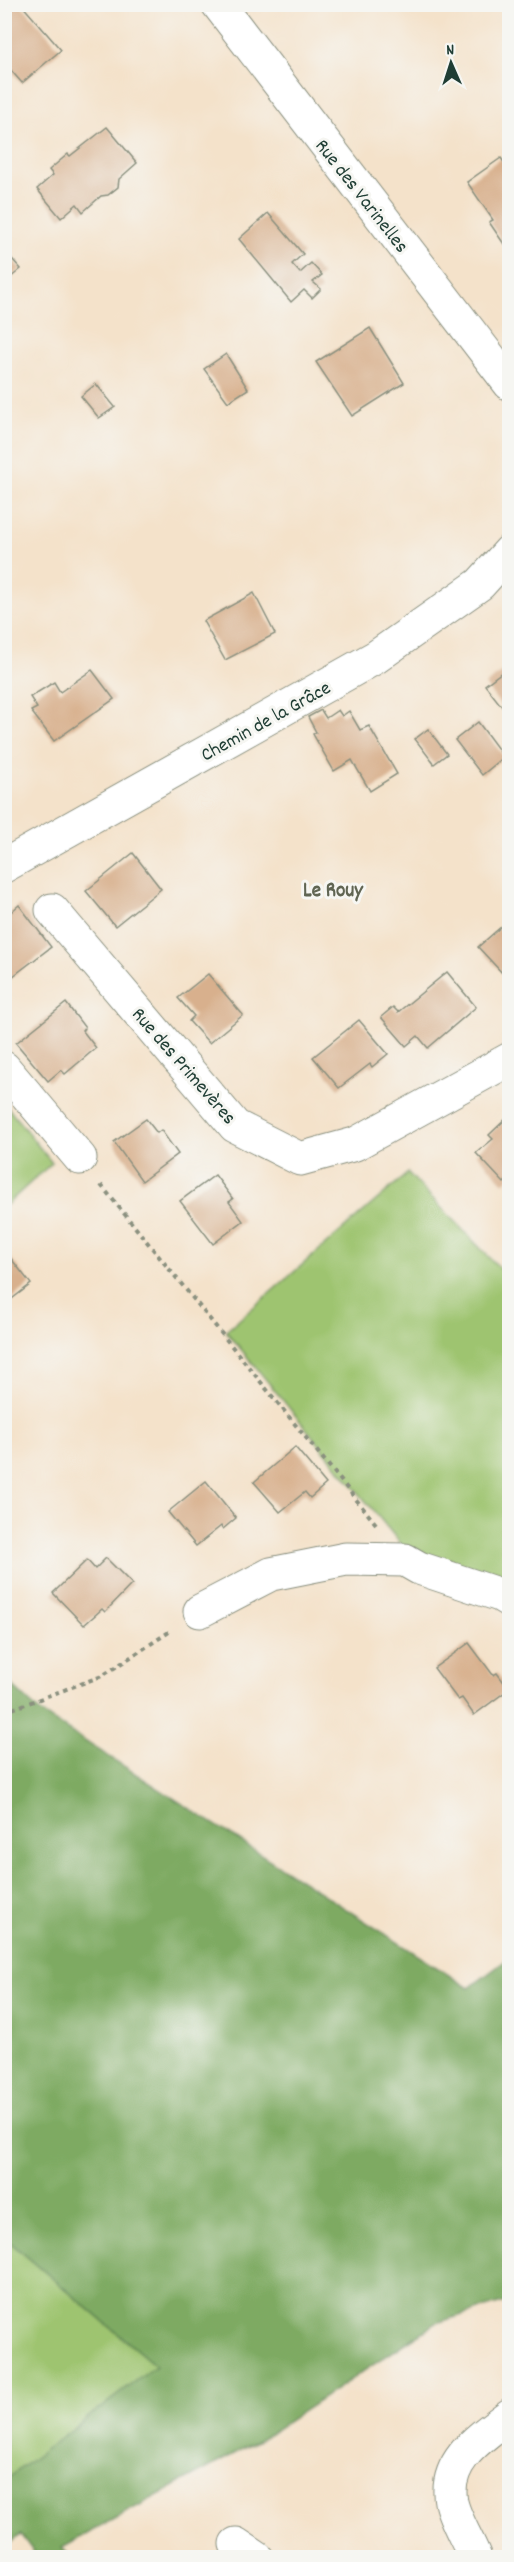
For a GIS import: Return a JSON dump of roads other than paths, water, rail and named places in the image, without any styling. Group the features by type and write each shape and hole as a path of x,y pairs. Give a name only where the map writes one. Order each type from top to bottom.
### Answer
{"street":[{"name":"Rue des Varinelles","path":"218,4 510,384"},
{"name":"Chemin de la Grâce","path":"4,866 376,657 480,584 510,551"},
{"name":"Rue des Primevères","path":"52,910 235,1126 300,1159 355,1144 510,1059"},
{"path":"4,1068 80,1158"},
{"path":"200,1611 271,1574 346,1559 405,1560 418,1568 500,1595 510,1601"},
{"path":"475,2557 452,2504 450,2483 458,2461 482,2436 510,2415"}],"district":[{"name":"Le Rouy","path":"333,889"}]}
